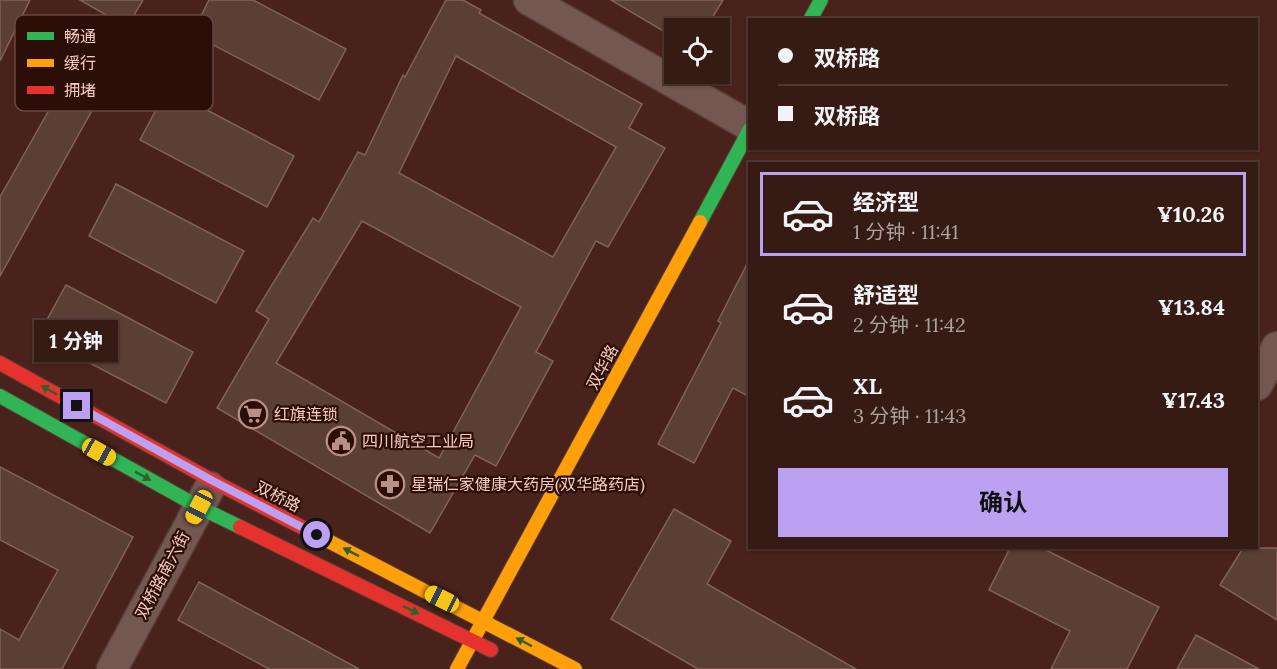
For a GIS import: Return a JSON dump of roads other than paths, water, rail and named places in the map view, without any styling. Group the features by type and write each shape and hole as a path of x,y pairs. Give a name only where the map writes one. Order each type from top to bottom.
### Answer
{"main road":[{"path":"811,18 821,0"},
{"name":"双华路","path":"457,669 748,132"},
{"name":"双桥路","path":"0,363 213,481 575,669"},
{"path":"0,396 199,507 500,655"}],"street":[{"path":"529,0 748,127"},
{"path":"1258,384 1277,347"},
{"name":"双桥路南六街","path":"112,669 213,481"}],"place":[{"name":"红旗连锁","path":"253,414"},
{"name":"四川航空工业局","path":"341,441"},
{"name":"星瑞仁家健康大药房(双华路药店)","path":"390,484"}]}
